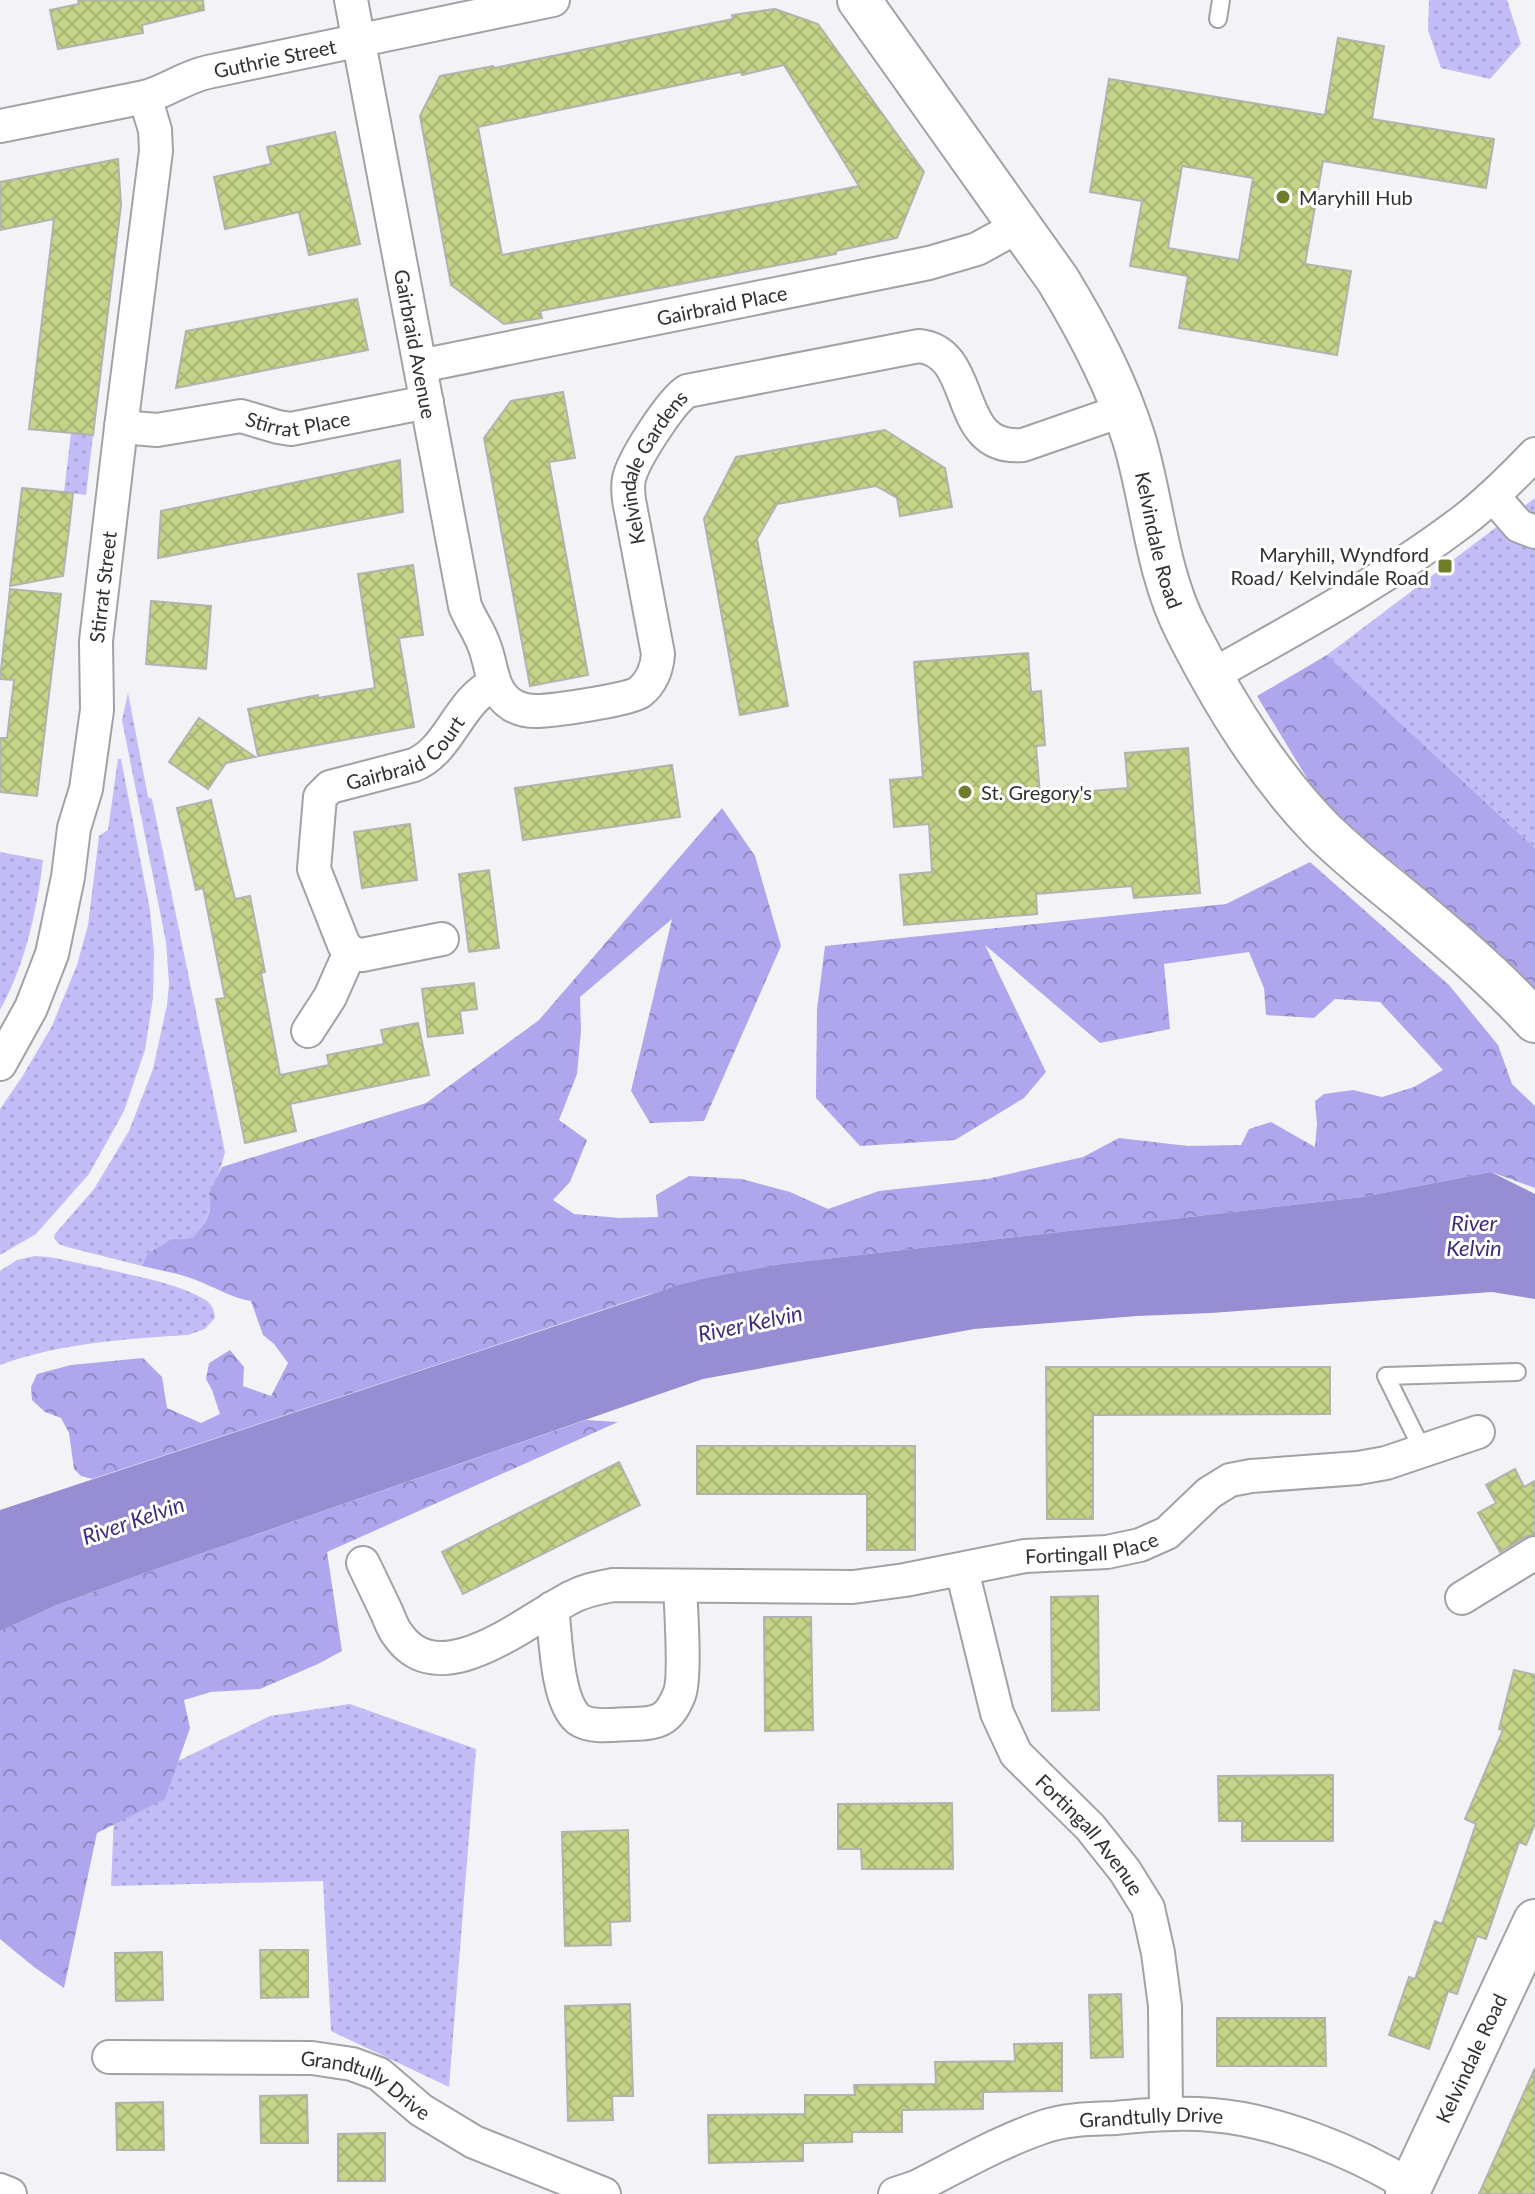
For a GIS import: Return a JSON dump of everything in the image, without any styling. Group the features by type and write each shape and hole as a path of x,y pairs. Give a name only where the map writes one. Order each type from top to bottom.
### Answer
{"street":[{"name":"Gairbraid Avenue","path":"351,0 465,606 484,643 494,684"},
{"name":"Guthrie Street","path":"0,126 145,97 197,74 553,0"},
{"name":"Kelvindale Road","path":"859,0 1058,280 1085,324 1124,410 1140,462 1169,586 1186,629 1211,676 1273,770 1322,829 1497,982 1535,1021"},
{"name":"Stirrat Street","path":"0,1064 31,1008 52,954 68,877 74,828 86,789 97,710 96,641 156,151 155,130 145,97"},
{"name":"Gairbraid Place","path":"420,366 929,263 977,249 1019,226"},
{"name":"Kelvindale Gardens","path":"494,684 513,705 534,711 625,698 641,690 650,680 655,672 658,654 628,483 638,459 672,405 687,391 919,346 937,350 945,356 952,365 974,421 982,431 1001,443 1023,445 1124,410"},
{"name":"Stirrat Place","path":"121,427 157,430 241,416 291,429 427,402"},
{"path":"1211,676 1374,583 1465,520 1535,454"},
{"path":"1493,496 1519,526 1535,532"},
{"name":"Gairbraid Court","path":"350,952 336,929 314,869 320,797 330,787 427,759 474,698 494,684"},
{"path":"308,1031 330,997 350,952 362,955 442,939"},
{"name":"Fortingall Place","path":"363,1563 398,1636 413,1650 434,1658 461,1657 591,1589 613,1585 853,1587 962,1570 1025,1556 1107,1552 1140,1545 1167,1533 1209,1493 1230,1480 1386,1463 1478,1432"},
{"path":"1462,1598 1535,1553"},
{"name":"Fortingall Avenue","path":"962,1570 997,1713 1016,1754 1090,1827 1125,1871 1148,1908 1165,2006 1166,2114"},
{"path":"552,1608 561,1683 568,1706 580,1720 595,1724 654,1724 668,1715 681,1692 680,1586"},
{"name":"Kelvindale Road","path":"1409,2190 1535,1921"},
{"name":"Grandtully Drive","path":"109,2057 312,2058 352,2064 379,2074 421,2110 474,2142 604,2194"},
{"name":"Grandtully Drive","path":"895,2194 1045,2126 1166,2114 1214,2115 1306,2137 1381,2167 1409,2190"},
{"path":"0,2190 10,2194"}],"lane":[{"path":"1218,19 1221,0"},
{"path":"1423,1451 1386,1376 1517,1372"}],"shaded area":[{"path":"1429,0 1507,0 1521,44 1490,79 1441,68 1428,30"},
{"path":"71,433 93,435 86,495 64,492"},
{"path":"1535,498 1535,848 1327,655"},
{"path":"128,693 225,1152 208,1216 199,1230 192,1238 171,1239 147,1254 142,1266 67,1247 54,1238 94,1189 129,1131 153,1069 167,1005 166,942 122,720"},
{"path":"118,759 121,759 150,910 154,952 153,998 145,1050 124,1111 89,1174 36,1234 0,1255 0,1109 52,1026 77,965 88,925 99,836 108,830"},
{"path":"0,852 43,860 29,937 0,1010"},
{"path":"35,1256 97,1267 183,1289 207,1301 215,1318 205,1329 188,1335 69,1347 0,1365 0,1271 17,1260"},
{"path":"350,1704 476,1749 449,2087 331,2031 323,1881 111,1886 115,1792 270,1716"}],"green space":[{"path":"1327,655 1535,848 1535,998 1403,870 1327,811 1257,696"},
{"path":"722,808 755,856 781,946 704,1121 650,1123 631,1091 672,919 580,997 577,1074 559,1120 587,1140 570,1182 553,1200 574,1214 658,1217 656,1195 689,1176 742,1179 790,1192 828,1209 879,1191 987,1179 1083,1157 1119,1138 1188,1146 1241,1145 1249,1129 1271,1122 1315,1147 1315,1101 1324,1094 1353,1090 1382,1097 1414,1087 1443,1070 1380,1002 1335,999 1314,1018 1266,1015 1264,988 1249,952 1164,964 1170,1029 1100,1043 985,945 1046,1072 1024,1098 955,1140 860,1146 816,1098 817,1009 825,946 1226,904 1310,862 1449,985 1498,1045 1512,1084 1535,1106 1535,1188 1491,1172 1362,1197 781,1264 712,1277 647,1295 92,1479 81,1476 74,1469 69,1433 61,1418 45,1412 32,1400 31,1387 37,1374 71,1365 143,1358 162,1377 167,1408 201,1423 220,1414 206,1379 209,1363 230,1350 244,1367 243,1386 271,1396 288,1363 263,1335 251,1301 188,1277 142,1266 147,1254 171,1239 192,1238 201,1228 209,1212 209,1193 222,1167 426,1103 539,1020"},
{"path":"586,1420 618,1422 327,1552 342,1651 260,1689 211,1692 184,1700 190,1728 165,1799 97,1833 64,1988 0,1939 0,1631 57,1605 145,1573"}],"water":[{"name":"River Kelvin","path":"1491,1172 1535,1194 1535,1299 1492,1292 974,1329 703,1379 145,1573 57,1605 0,1631 0,1510 679,1285 781,1264 1362,1197"}],"building":[{"path":"78,0 203,0 204,10 142,25 143,33 58,49 50,10 79,4"},
{"path":"775,9 818,24 924,172 897,238 836,251 836,254 540,311 542,318 504,324 451,285 420,116 440,76 494,68 733,19 732,15","holes":["784,65 859,186 502,255 478,127"]},
{"name":"Maryhill Hub","path":"1338,38 1384,46 1372,119 1494,139 1486,188 1323,161 1305,264 1351,271 1337,355 1179,328 1188,276 1130,266 1142,201 1090,192 1109,79 1325,115","holes":["1182,166 1253,178 1239,260 1168,248"]},
{"path":"335,132 360,244 309,255 299,212 225,229 214,177 271,164 267,147"},
{"path":"118,159 121,205 93,435 29,429 54,219 0,230 0,182"},
{"path":"357,299 368,350 176,388 186,331"},
{"path":"563,392 575,458 549,462 588,675 530,686 484,438 511,401"},
{"path":"885,430 945,468 952,507 900,516 897,498 876,486 777,504 757,539 788,706 740,715 704,519 736,457"},
{"path":"400,460 403,512 158,558 161,511"},
{"path":"22,488 73,493 70,521 63,576 10,586"},
{"path":"413,565 423,635 399,638 414,727 258,756 248,709 375,688 358,574"},
{"path":"10,589 61,594 37,796 0,792 0,738 7,738 14,680 0,679"},
{"path":"151,601 211,606 206,669 146,664"},
{"name":"St. Gregory's","path":"1028,653 1031,692 1041,691 1045,745 1036,746 1040,795 1128,788 1125,753 1188,748 1200,893 1134,898 1132,886 1036,894 1037,914 904,925 900,875 932,872 929,824 894,827 890,780 923,777 914,662"},
{"path":"199,718 255,757 226,763 208,789 169,762"},
{"path":"672,765 680,817 523,840 515,788"},
{"path":"211,800 235,899 250,896 280,1075 329,1065 327,1055 384,1044 381,1030 418,1023 429,1075 290,1104 296,1131 245,1143 216,999 225,998 203,888 196,890 177,808"},
{"path":"410,824 417,880 362,888 354,832"},
{"path":"489,870 499,948 469,952 459,874"},
{"path":"474,983 477,1009 460,1011 463,1033 428,1037 422,989"},
{"path":"1046,1367 1330,1367 1330,1414 1093,1415 1093,1519 1047,1519"},
{"path":"697,1446 915,1446 915,1550 867,1550 867,1494 697,1494"},
{"path":"619,1462 640,1505 463,1594 442,1552"},
{"path":"1515,1469 1524,1487 1535,1481 1535,1534 1500,1552 1478,1513 1496,1503 1486,1485"},
{"path":"1098,1596 1099,1710 1052,1711 1051,1597"},
{"path":"764,1617 811,1617 813,1730 765,1731"},
{"path":"1514,1670 1535,1675 1535,1824 1526,1845 1519,1842 1486,1939 1477,1936 1457,1994 1448,1991 1429,2049 1389,2035 1409,1977 1415,1979 1435,1921 1442,1924 1476,1824 1465,1819 1503,1730 1499,1729"},
{"path":"1333,1775 1333,1841 1242,1841 1242,1821 1219,1821 1218,1776"},
{"path":"952,1803 953,1869 862,1869 861,1849 838,1849 838,1804"},
{"path":"628,1830 630,1921 610,1922 611,1945 565,1946 562,1832"},
{"path":"260,1950 308,1950 308,1997 261,1998"},
{"path":"162,1952 163,2000 116,2001 115,1953"},
{"path":"1121,1994 1123,2057 1091,2058 1089,1995"},
{"path":"630,2004 633,2096 612,2096 613,2120 568,2121 565,2006"},
{"path":"1217,2018 1325,2018 1326,2066 1217,2066"},
{"path":"1062,2043 1062,2091 983,2092 983,2109 902,2110 902,2132 852,2132 852,2142 803,2143 803,2161 709,2163 708,2115 805,2114 805,2095 855,2095 854,2085 936,2084 935,2062 1015,2061 1014,2044"},
{"path":"1535,2068 1535,2194 1479,2194"},
{"path":"307,2095 308,2143 261,2143 260,2096"},
{"path":"163,2102 164,2150 117,2150 116,2103"},
{"path":"385,2133 385,2181 338,2181 338,2134"}],"place":[{"name":"Maryhill Hub","path":"1283,197"},
{"name":"Maryhill, Wyndford Road/ Kelvindale Road","path":"1445,566"},
{"name":"St. Gregory's","path":"965,792"}]}
